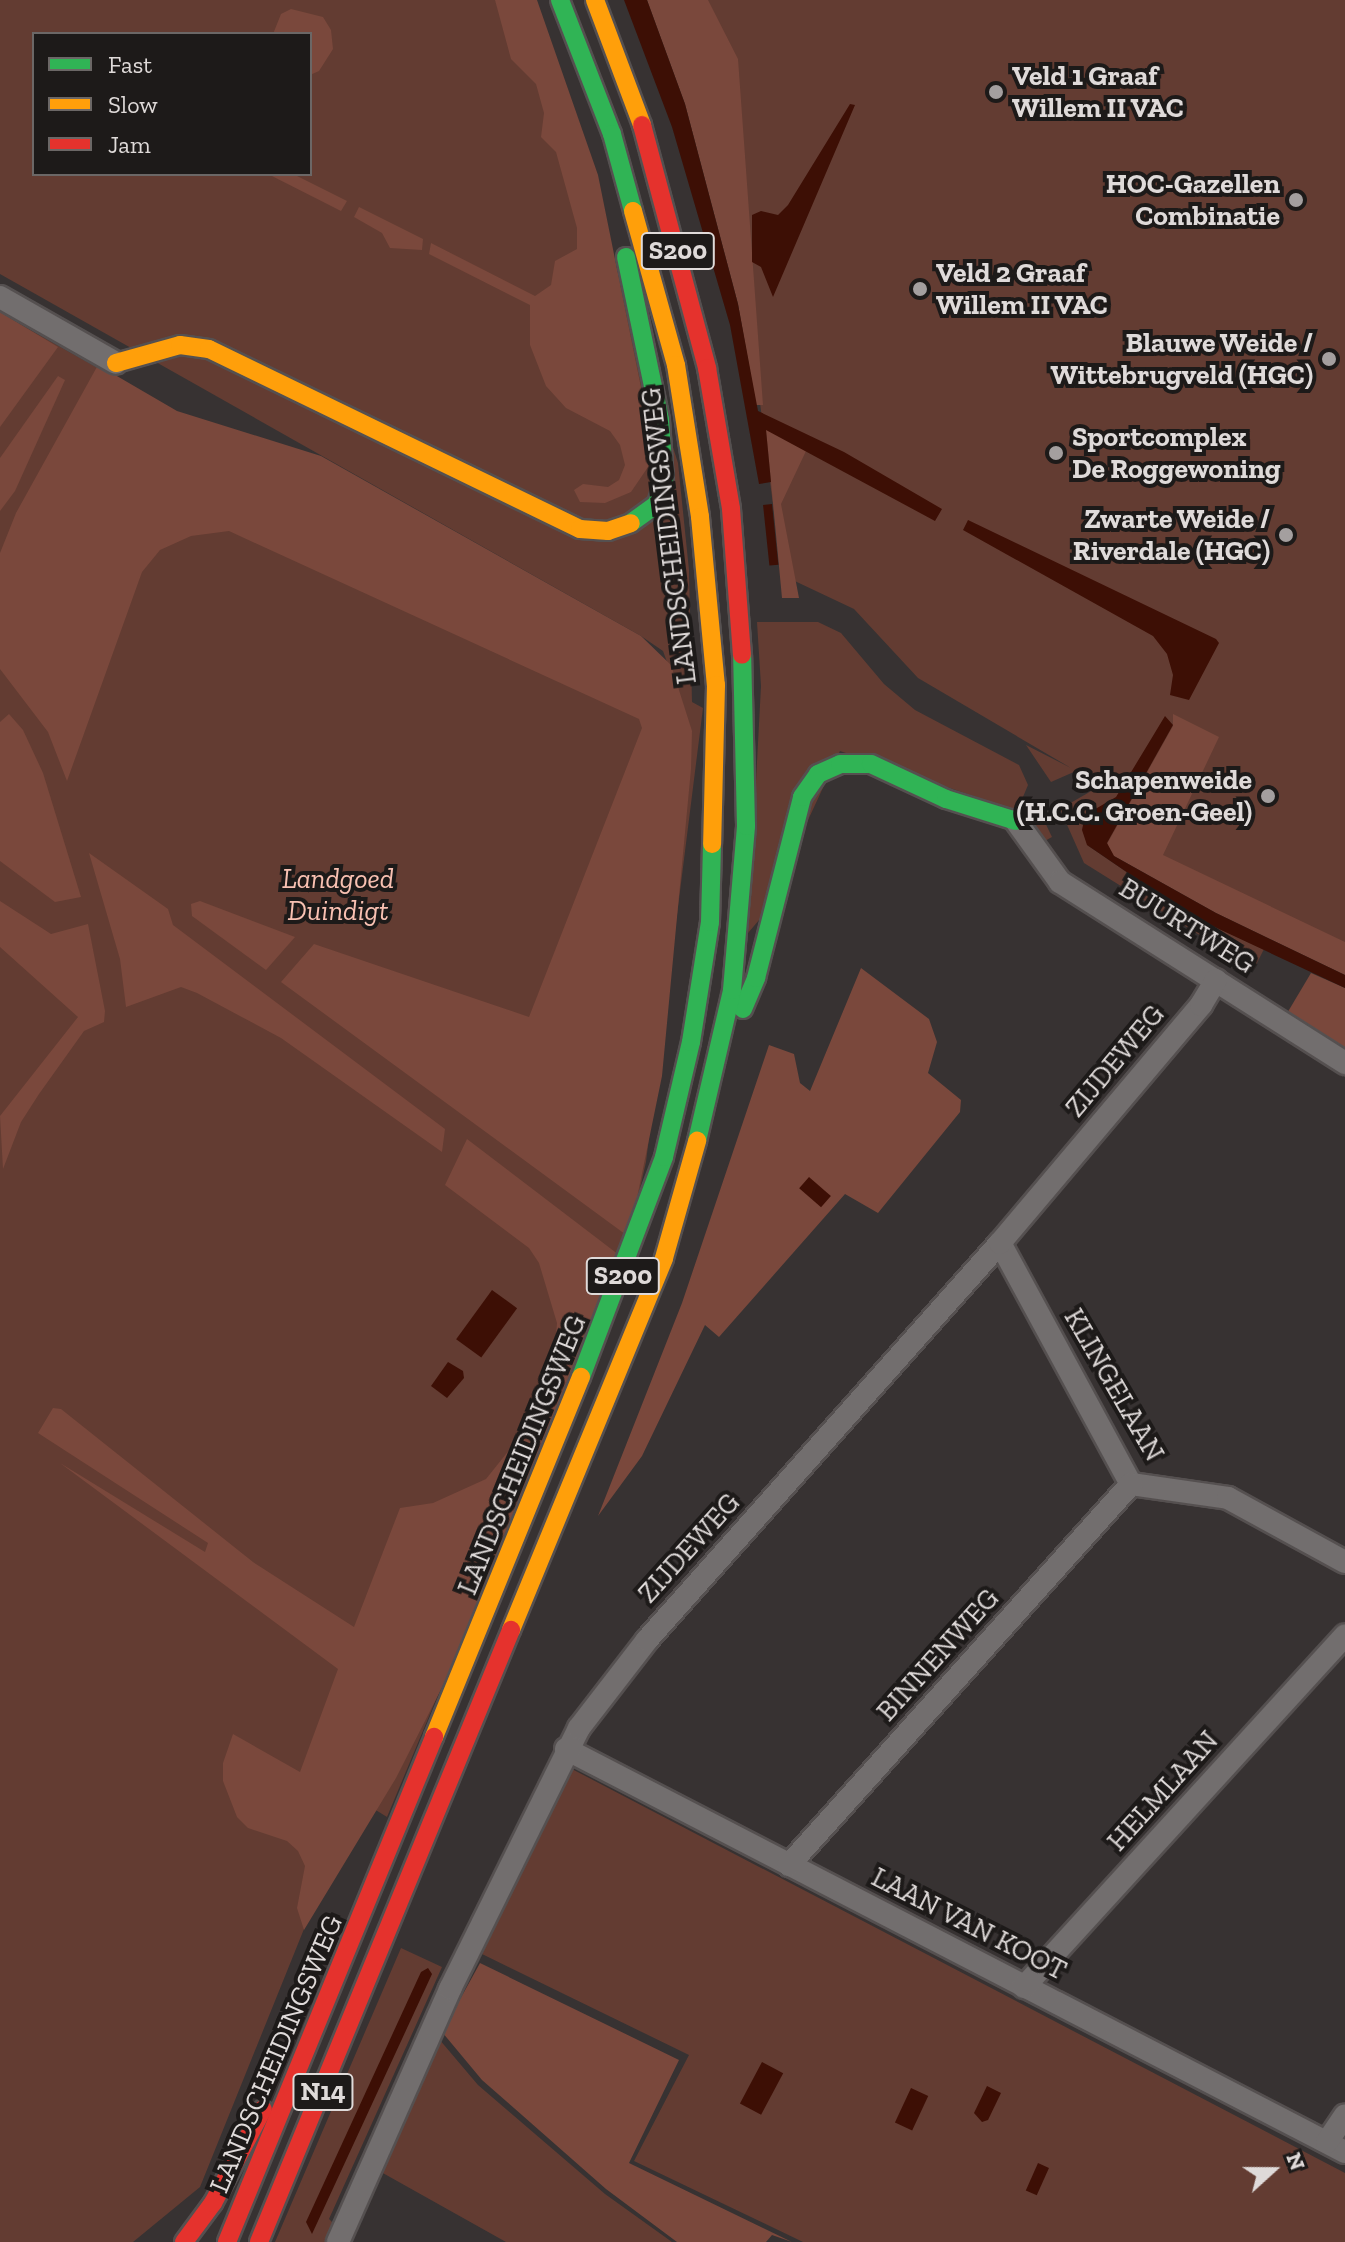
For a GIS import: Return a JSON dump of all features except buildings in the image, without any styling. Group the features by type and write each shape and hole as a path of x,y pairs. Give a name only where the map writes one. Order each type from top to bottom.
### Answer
{"main road":[{"name":"LANDSCHEIDINGSWEG","path":"227,2242 358,1929 635,1245 664,1157 691,1042 710,922 716,685 700,517 676,365 612,134 560,0"},
{"name":"LANDSCHEIDINGSWEG","path":"259,2242 387,1942 664,1258 716,1072 740,929 746,826 745,689 731,509 707,368 673,229 640,118 595,0"},
{"path":"116,363 180,345 209,349 580,529 608,531 636,521 657,504 665,451 614,206 612,134"},
{"path":"716,1072 756,978 802,797 818,774 840,764 871,764 946,799 1016,821"},
{"name":"N14","path":"184,2242 213,2203 256,2118 312,2040"}],"street":[{"path":"0,297 116,363"},
{"name":"BUURTWEG","path":"1016,821 1060,882 1345,1063"},
{"name":"ZIJDEWEG","path":"338,2242 450,1989 566,1749 647,1640 1000,1243 1201,1005 1216,980"},
{"name":"KLINGELAAN","path":"1000,1243 1131,1484 1228,1498 1345,1562"},
{"name":"BINNENWEG","path":"789,1865 1131,1484"},
{"name":"HELMLAAN","path":"1024,1987 1345,1636"},
{"name":"LAAN VAN KOOT","path":"566,1749 1336,2147"},
{"path":"1336,2147 1345,2115"}],"green space":[{"name":"Landgoed Duindigt","path":"0,0 531,0 678,463 689,570 692,702 703,708 646,1162 629,1237 387,1817 366,1804 304,1929 200,2187 133,2242 0,2242 0,313 679,695 663,651 0,274"},
{"name":"Sportcomplex De Roggewoning","path":"681,0 1345,0 1345,952 1087,845 1191,916 1264,949 1254,969 1084,863 1060,809 1100,786 1076,771 1051,782 1026,745 1071,768 918,678 854,609 782,575 759,395"},
{"path":"757,622 818,622 841,633 884,684 915,710 1019,765 1028,785 1020,804 1015,810 840,751 765,913 748,933 761,686"},
{"path":"1039,810 1052,837 1043,842 1033,833"},
{"path":"570,1768 1345,2173 1345,2242 803,2242 634,2161 689,2055 482,1954"},
{"path":"401,1948 442,1967 329,2219 333,2223 325,2242 275,2242"},
{"path":"439,2039 478,2085 605,2194 672,2242 506,2242 381,2172"}],"shaded area":[{"path":"495,0 537,0 598,175 647,417 648,467 631,492 605,503 580,502 574,490 583,484 608,487 619,480 625,465 620,445 610,431 566,408 546,386 530,345 530,305 429,254 431,243 535,296 551,285 555,261 577,249 577,228 556,152 541,137 544,113 536,84 511,59"},
{"path":"624,0 647,0 685,104 738,304 758,411 844,452 942,509 935,521 766,430 771,482 759,484 730,325 672,127"},
{"path":"647,0 708,0 738,59 763,405 756,405 738,304 685,104"},
{"path":"291,9 323,17 331,30 333,49 319,71 312,74 312,32 274,32 281,14"},
{"path":"850,104 855,105 773,297 761,267 752,262 752,215 761,211 778,215 788,205"},
{"path":"272,176 297,176 347,201 341,211"},
{"path":"359,207 423,239 422,250 390,248 382,233 354,217"},
{"path":"0,312 58,347 0,427"},
{"path":"98,365 177,411 321,456 641,636 671,665 692,731 691,769 662,1076 629,1237 281,982 314,944 529,1017 642,728 639,719 229,531 191,536 160,550 142,572 67,781 48,732 0,669 0,553 16,513"},
{"path":"58,376 65,380 15,491 0,511 0,458"},
{"path":"766,429 806,451 781,504 799,598 782,598"},
{"path":"772,504 778,565 769,566 763,505"},
{"path":"968,520 1216,639 1219,643 1189,700 1170,695 1173,675 1167,654 1153,636 963,530"},
{"path":"9,714 23,730 43,773 81,897 55,902 0,861 0,722"},
{"path":"1173,714 1219,737 1163,855 1345,942 1345,975 1216,913 1114,856 1107,844 1173,726"},
{"path":"1165,716 1173,725 1107,843 1114,856 1216,913 1345,975 1345,988 1191,916 1087,845 1082,830 1085,815 1116,797"},
{"path":"89,853 168,909 173,925 445,1129 442,1152 281,1038 197,993 181,987 126,1007 120,959"},
{"path":"0,901 51,934 88,924 105,1011 104,1022 84,1031 39,1094 21,1122 3,1169 0,1116 78,1017 0,947"},
{"path":"200,901 295,937 266,970 192,916 191,904"},
{"path":"861,968 929,1019 937,1042 928,1073 961,1100 960,1112 878,1213 845,1194 719,1337 705,1325 642,1456 598,1516 682,1303 769,1045 794,1054 800,1083 810,1091"},
{"path":"1311,973 1345,988 1345,1053 1286,1015"},
{"path":"467,1139 623,1258 457,1658 396,1778 304,1930 297,1908 305,1866 298,1851 287,1841 248,1828 237,1817 223,1781 223,1763 233,1734 300,1772 338,1669 60,1463 205,1552 208,1543 38,1433 53,1408 61,1409 253,1562 354,1627 400,1508 433,1503 486,1479 534,1419 554,1359 557,1323 539,1263 529,1248 445,1185"},
{"path":"809,1177 831,1196 821,1207 799,1188"},
{"path":"492,1290 517,1308 481,1358 456,1339"},
{"path":"448,1362 463,1371 464,1378 447,1398 431,1386"},
{"path":"480,1963 679,2060 629,2163 792,2242 772,2235 766,2242 677,2242 606,2189 482,2080 442,2032"},
{"path":"428,1968 432,1974 312,2234 306,2222 421,1972"},
{"path":"762,2062 783,2073 761,2115 740,2103"},
{"path":"987,2086 1001,2093 988,2120 982,2122 974,2113"},
{"path":"911,2088 928,2096 912,2130 895,2122"},
{"path":"1038,2163 1049,2168 1037,2195 1026,2190"}],"traffic: fast":[{"path":"560,0 612,134 633,211"},
{"path":"626,257 660,420 664,481 657,504 631,523"},
{"path":"697,1141 732,990 746,826 742,655"},
{"path":"743,1009 756,978 802,797 818,774 840,764 871,764 946,799 1016,821"},
{"path":"581,1377 664,1157 691,1042 710,922 712,844"}],"traffic: slow":[{"path":"595,0 642,125"},
{"path":"633,211 676,365 700,517 716,685 712,844"},
{"path":"116,363 180,345 209,349 580,529 608,531 631,523"},
{"path":"511,1630 664,1258 697,1141"},
{"path":"434,1737 581,1377"}],"traffic: jam":[{"path":"642,125 707,368 731,509 742,655"},
{"path":"259,2242 511,1630"},
{"path":"227,2242 434,1737"},
{"path":"184,2242 213,2203 263,2109"}],"place":[{"name":"Veld 1 Graaf Willem II VAC","path":"996,92"},
{"name":"HOC-Gazellen Combinatie","path":"1296,200"},
{"name":"Veld 2 Graaf Willem II VAC","path":"920,289"},
{"name":"Blauwe Weide / Wittebrugveld (HGC)","path":"1329,359"},
{"name":"Sportcomplex De Roggewoning","path":"1056,453"},
{"name":"Zwarte Weide / Riverdale (HGC)","path":"1286,535"},
{"name":"Schapenweide (H.C.C. Groen-Geel)","path":"1268,796"}]}
